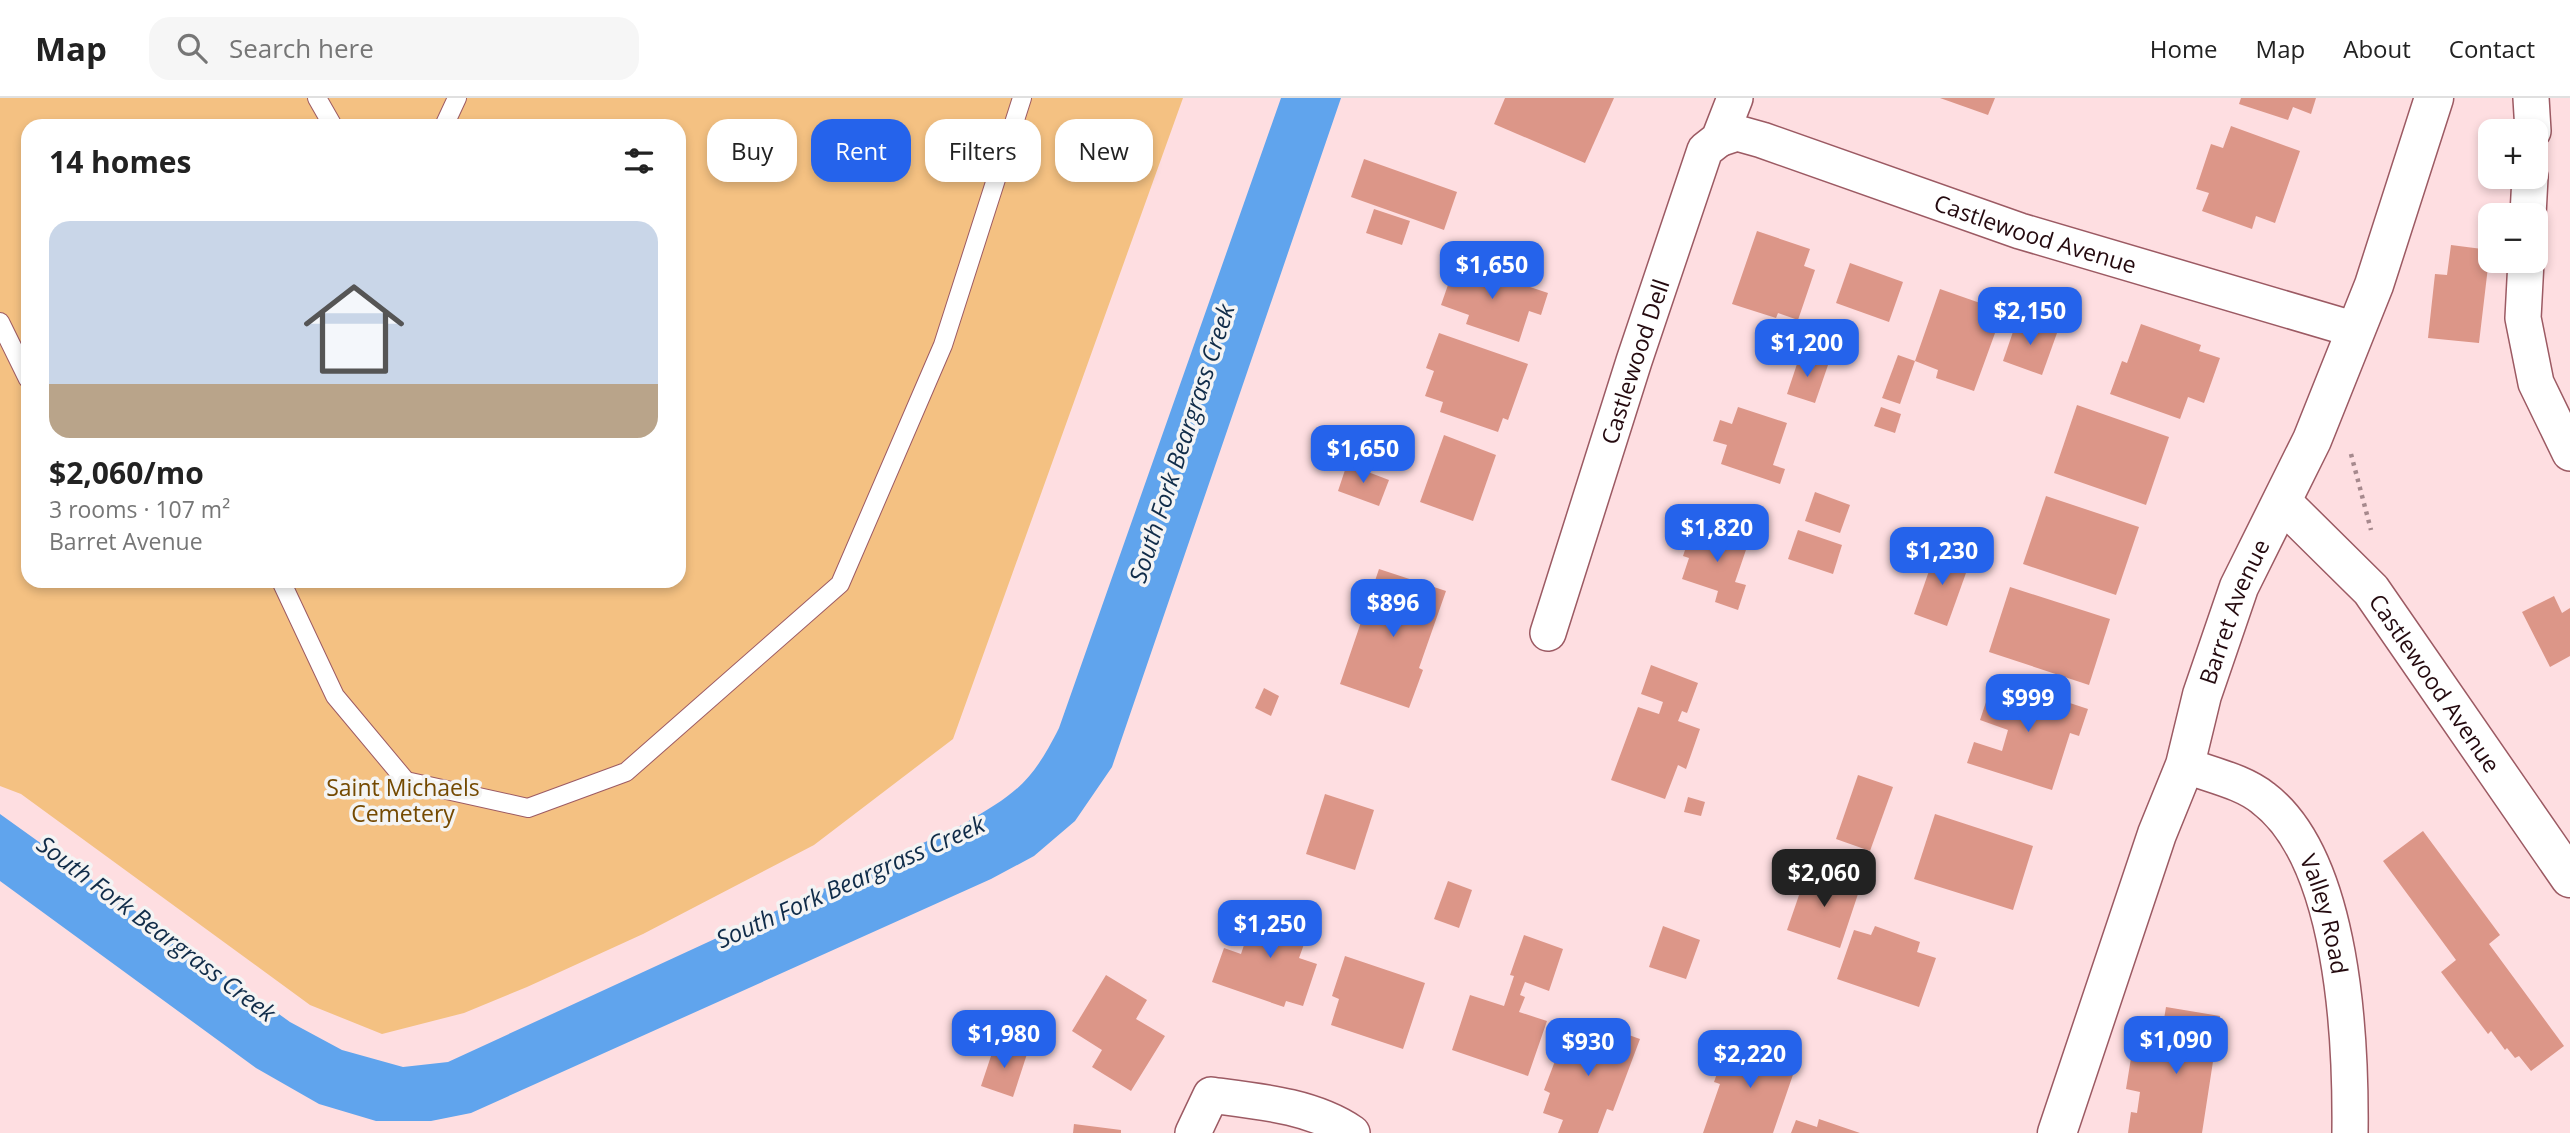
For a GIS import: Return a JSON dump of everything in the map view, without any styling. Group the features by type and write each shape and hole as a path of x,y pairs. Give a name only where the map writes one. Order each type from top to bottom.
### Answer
{"street":[{"name":"Castlewood Dell","path":"1548,633 1634,361 1705,150 1720,139 1735,98"},
{"name":"Barret Avenue","path":"2057,1133 2157,834 2185,765 2202,695 2239,587 2312,440 2374,285 2434,98"},
{"path":"2531,98 2532,119"},
{"name":"Castlewood Avenue","path":"1720,139 1737,133 1762,140 2020,231 2356,330"},
{"path":"2525,273 2523,318 2536,383 2570,453"},
{"name":"Castlewood Avenue","path":"2282,502 2371,590 2570,878"},
{"name":"Valley Road","path":"2185,765 2251,790 2264,799 2293,829 2315,877 2330,925 2344,992 2351,1058 2350,1133"},
{"path":"1193,1133 1211,1095 1266,1102 1335,1121 1352,1133"}],"lane":[{"path":"317,98 329,119"},
{"path":"447,119 457,98"},
{"path":"284,588 335,696 406,781 528,808 626,772 841,584 943,345 1021,98"},
{"path":"0,322 21,365"}],"green space":[{"name":"Saint Michaels Cemetery","path":"0,98 1183,98 1153,182 1153,119 1055,119 1055,182 1153,182 953,739 814,845 643,934 527,987 464,1013 382,1034 310,1005 21,794 0,786"}],"water":[{"name":"South Fork Beargrass Creek","path":"1281,98 1341,98 1112,767 1075,821 1034,856 991,879 471,1113 431,1121 376,1121 319,1104 256,1068 0,881 0,814 290,1022 342,1050 403,1067 448,1062 962,825 980,814 1020,786 1039,762 1059,728"}],"building":[{"path":"1505,98 1614,98 1585,163 1494,124"},
{"path":"1940,98 1995,98 1988,115"},
{"path":"2241,98 2316,98 2311,114 2293,107 2288,120 2239,104"},
{"path":"2231,126 2300,151 2275,223 2256,216 2252,229 2202,211 2209,193 2196,189 2211,144 2223,148"},
{"path":"1364,159 1457,192 1444,230 1351,197"},
{"path":"1374,209 1410,221 1402,245 1366,233"},
{"path":"1757,231 1810,249 1804,266 1815,270 1798,320 1778,313 1776,318 1732,304"},
{"path":"2451,245 2478,248 2478,273 2487,273 2479,343 2428,338 2435,274 2447,275"},
{"path":"1456,262 1548,293 1541,315 1529,311 1519,342 1466,324 1469,315 1441,305"},
{"path":"1850,263 1903,282 1889,322 1836,303"},
{"path":"1940,289 2003,311 1974,391 1936,378 1938,370 1915,361"},
{"path":"2017,320 2057,333 2042,375 2003,361"},
{"path":"2141,324 2201,345 2199,351 2220,358 2204,403 2188,397 2180,419 2110,394 2122,361 2127,363"},
{"path":"1439,333 1528,364 1508,420 1503,418 1498,432 1440,412 1443,402 1425,396 1434,371 1426,368"},
{"path":"1800,355 1828,365 1815,403 1787,394"},
{"path":"1898,355 1915,361 1900,404 1882,398"},
{"path":"2077,405 2169,437 2146,505 2054,473"},
{"path":"1738,407 1787,423 1773,465 1785,469 1780,484 1721,464 1727,445 1713,441 1720,420 1732,424"},
{"path":"1881,407 1901,414 1895,433 1874,426"},
{"path":"1444,435 1496,455 1473,521 1420,502"},
{"path":"1347,464 1389,480 1379,506 1338,491"},
{"path":"1815,492 1850,505 1840,533 1805,521"},
{"path":"2046,496 2139,527 2116,595 2023,564"},
{"path":"1700,525 1749,541 1735,582 1746,585 1738,610 1715,602 1718,591 1682,579 1689,558 1683,556 1688,541 1694,543"},
{"path":"1798,530 1842,545 1833,574 1788,559"},
{"path":"1937,548 1971,559 1947,626 1914,614"},
{"path":"1379,569 1446,591 1419,668 1423,670 1409,708 1340,684"},
{"path":"2010,587 2110,619 2089,685 1989,652"},
{"path":"2554,596 2562,613 2570,608 2570,656 2550,667 2522,612"},
{"path":"1651,665 1698,683 1687,713 1682,711 1678,721 1700,729 1686,769 1678,765 1665,799 1611,780 1638,707 1659,714 1663,702 1641,694"},
{"path":"1994,678 2088,709 2079,736 2070,733 2052,790 1967,763 1974,742 2002,751 2008,730 1980,720"},
{"path":"1264,688 1279,696 1271,716 1255,708"},
{"path":"1858,775 1893,787 1870,851 1836,839"},
{"path":"1325,794 1374,810 1355,870 1306,854"},
{"path":"1688,797 1705,802 1701,816 1684,812"},
{"path":"1935,814 2033,846 2013,910 1914,879"},
{"path":"2423,831 2500,935 2489,944 2564,1046 2531,1071 2519,1056 2515,1058 2507,1048 2505,1050 2491,1031 2488,1034 2441,972 2456,960 2383,861"},
{"path":"1808,869 1860,888 1840,948 1787,930"},
{"path":"1448,881 1472,890 1459,928 1434,919"},
{"path":"1258,903 1312,922 1299,958 1317,964 1303,1006 1286,1001 1284,1007 1212,982 1224,948 1241,954"},
{"path":"1663,926 1700,940 1686,979 1649,967"},
{"path":"1875,926 1920,942 1917,952 1936,958 1919,1007 1837,979 1854,930 1871,935"},
{"path":"1524,935 1563,949 1549,991 1525,982 1520,995 1525,997 1519,1012 1547,1021 1528,1076 1452,1050 1470,995 1504,1006 1514,976 1510,975"},
{"path":"1345,956 1425,983 1403,1049 1331,1025 1339,999 1332,996"},
{"path":"1106,975 1147,1000 1136,1019 1165,1036 1131,1091 1092,1067 1102,1050 1072,1031"},
{"path":"2166,1007 2220,1016 2202,1133 2128,1133 2131,1112 2137,1113 2140,1092 2126,1089 2131,1058 2157,1062"},
{"path":"1569,1024 1609,1039 1612,1029 1640,1039 1613,1111 1607,1109 1598,1133 1558,1133 1563,1120 1543,1113 1550,1093 1544,1090"},
{"path":"1730,1037 1798,1060 1773,1133 1703,1133 1720,1084 1714,1082"},
{"path":"995,1044 1027,1054 1013,1097 981,1086"},
{"path":"1819,1119 1860,1133 1791,1133 1796,1120 1817,1127"},
{"path":"1074,1124 1121,1130 1121,1133 1073,1133"}]}
